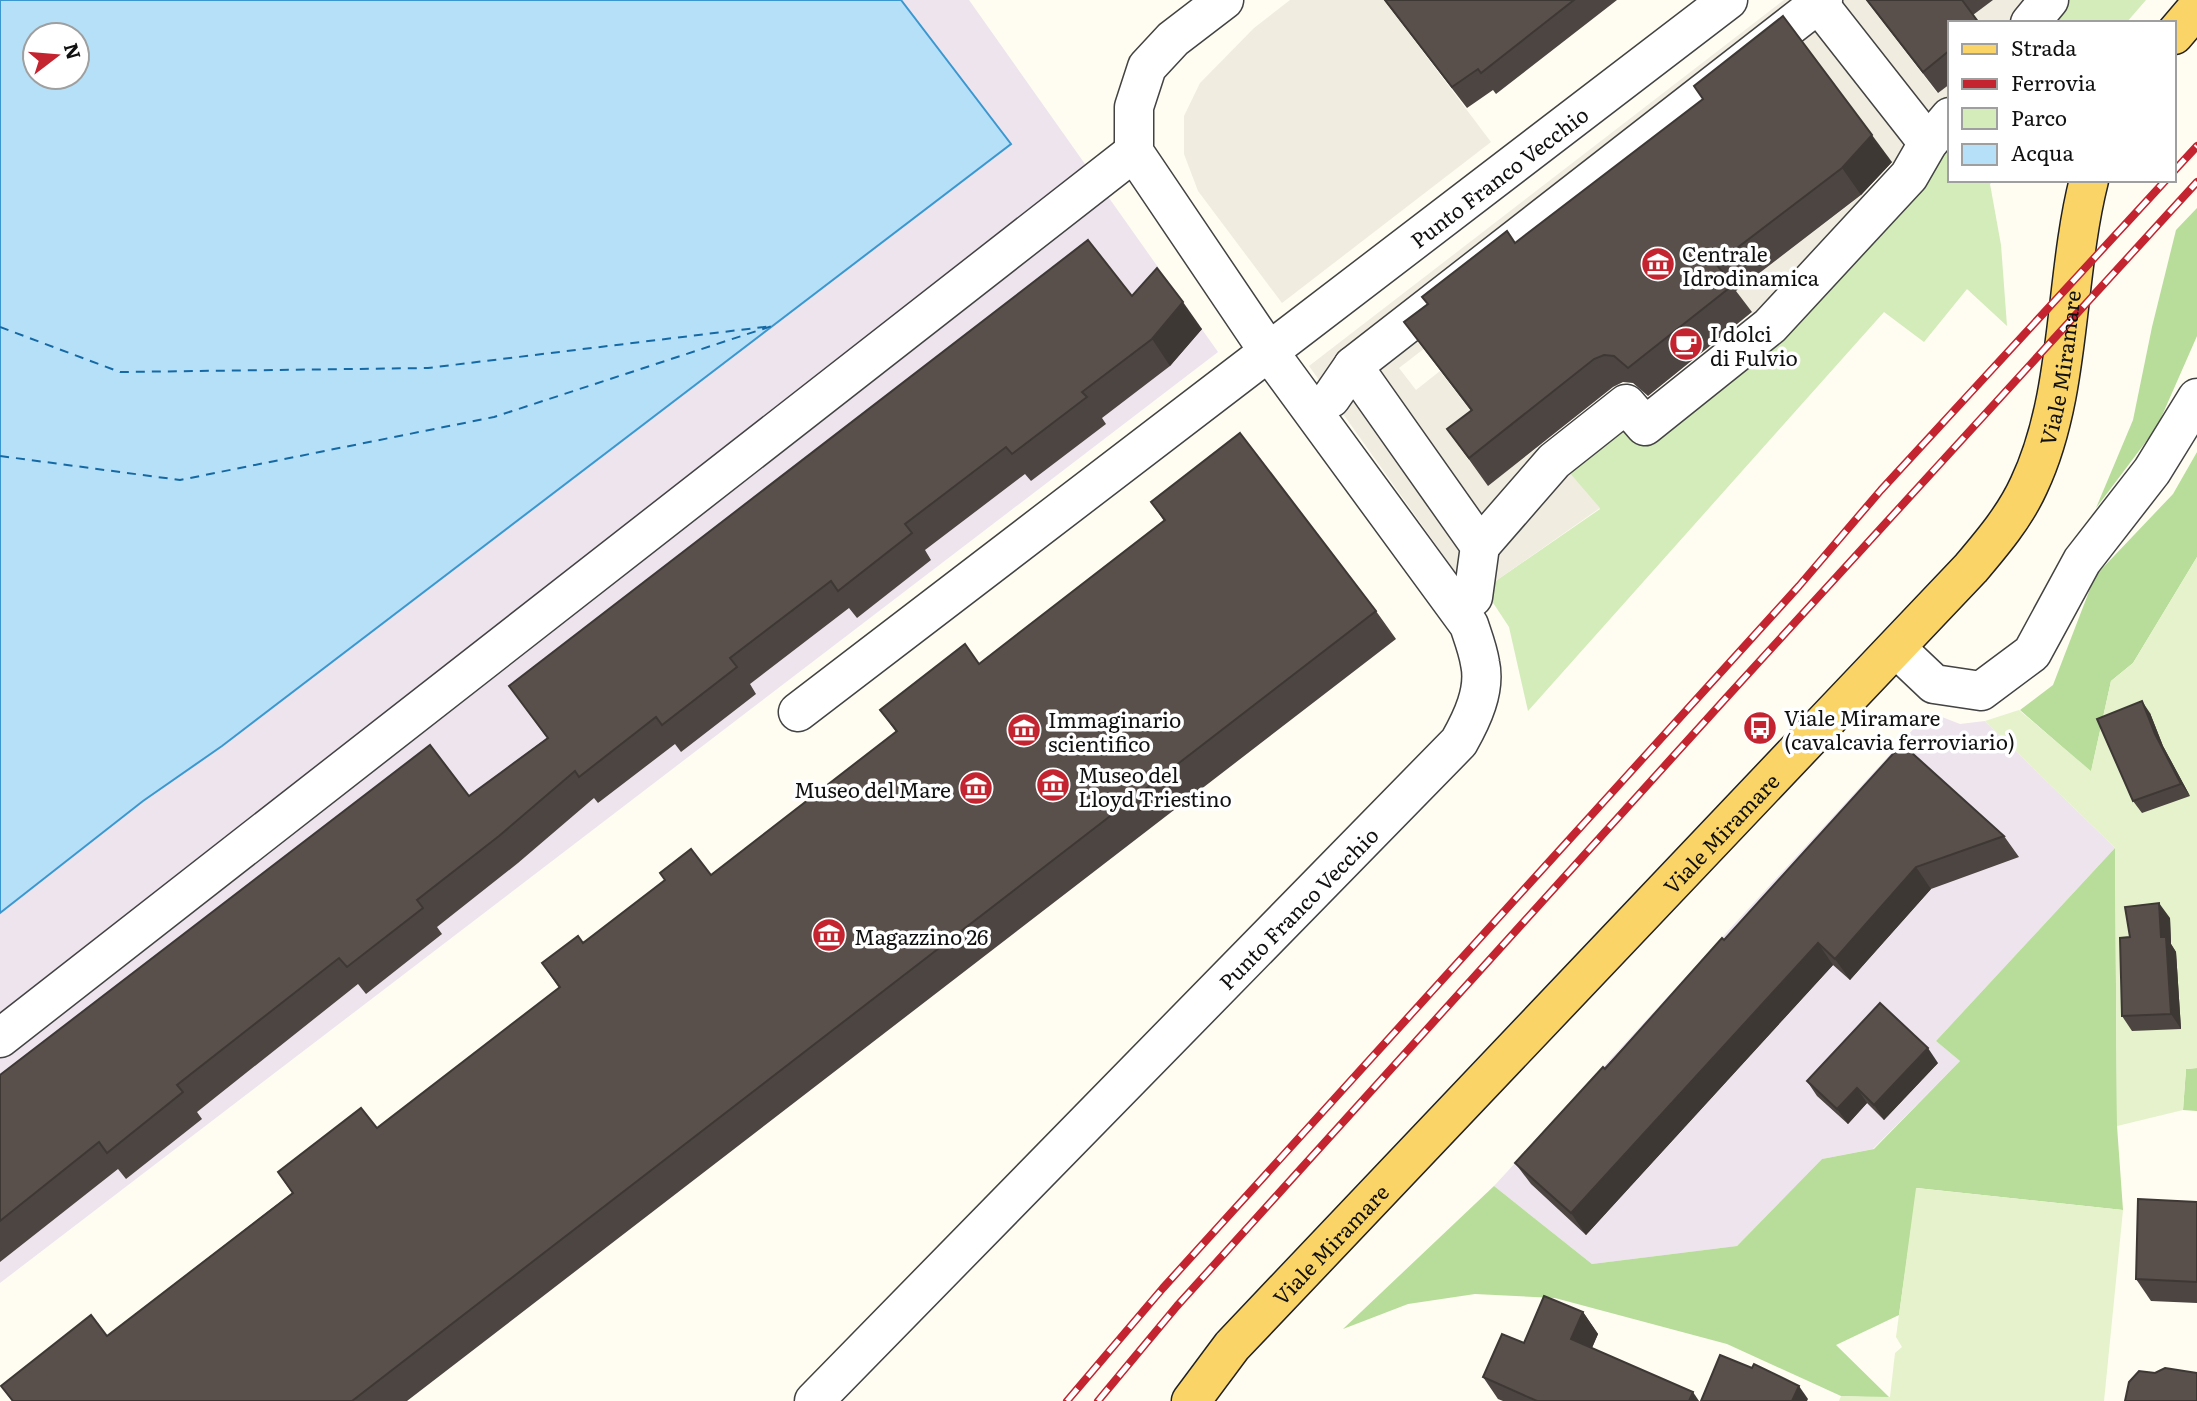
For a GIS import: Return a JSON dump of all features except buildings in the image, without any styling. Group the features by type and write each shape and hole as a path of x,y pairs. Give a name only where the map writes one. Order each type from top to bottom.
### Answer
{"main road":[{"path":"2176,33 2197,8"},
{"name":"Viale Miramare","path":"1191,1401 1242,1336 1972,568 2008,523 2029,485 2044,448 2053,409 2077,242 2089,182"}],"street":[{"path":"0,1038 1134,152 1134,107 1147,67 1173,39 1224,0"},
{"name":"Punto Franco Vecchio","path":"798,712 1728,0"},
{"path":"2032,21 2049,0"},
{"path":"1331,398 1353,366 1821,2 1939,130 1909,176 1770,326 1645,426 1626,404 1554,461 1480,546 1473,597"},
{"name":"Punto Franco Vecchio","path":"814,1401 1459,742 1472,719 1479,694 1481,666 1469,625 1269,352 1134,152"},
{"path":"1353,366 1480,546"},
{"path":"1896,648 1934,684 1981,691 2032,653 2082,561 2152,471 2197,398"}],"shaded area":[{"path":"901,0 969,0 1218,352 0,1283 0,913 143,801 222,746 1011,144"},
{"path":"1290,0 1384,0 1491,142 1282,303 1198,191 1184,154 1184,116 1200,83 1254,28"},
{"path":"1784,0 1866,0 1937,93 1948,85 1948,149 1771,339 1642,438 1625,414 1563,465 1600,508 1473,597 1309,366","holes":["1800,42 1896,169 1736,291 1760,324 1731,347 1725,339 1676,377 1681,386 1644,414 1626,391 1542,455 1536,449 1488,485 1466,457 1491,438 1440,371 1416,390 1399,368 1447,331 1440,322 1524,257 1535,270 1723,127 1711,110"]},
{"path":"1993,0 2068,0 2050,21 1976,21 1972,16"},
{"path":"1929,712 1960,724 1985,721 2115,848 1936,1041 1960,1061 1873,1149 1822,1159 1737,1246 1592,1264 1494,1186"}],"green space":[{"path":"2068,0 2146,0 2128,21 2050,21"},
{"path":"1948,149 1948,182 1992,182 1990,184 2001,245 2007,326 1967,289 1924,342 1884,312 1528,711 1509,627 1484,589 1600,509 1562,466 1771,339"},
{"path":"2197,208 2197,336 2157,427 2096,508 2133,420 2176,230"},
{"path":"2197,452 2197,557 2133,663 2111,681 2091,772 2020,710 2053,685 2095,576 2173,494"},
{"path":"2197,557 2197,1068 2186,1069 2183,1110 2117,1126 2115,848 1985,721 2019,710 2091,771 2111,681 2133,663"},
{"path":"2115,848 2117,1126 2123,1210 1917,1188 1899,1315 1836,1345 1890,1398 1841,1396 1727,1344 1555,1298 1475,1294 1408,1304 1343,1329 1494,1186 1592,1264 1737,1246 1822,1159 1874,1149 1960,1061 1936,1041"},
{"path":"2197,1068 2197,1111 2183,1110 2186,1069"},
{"path":"1916,1188 2123,1210 2104,1401 1839,1401 1841,1396 1890,1397 1895,1353 1902,1347 1896,1337"}],"water":[{"path":"0,0 901,0 1011,144 222,746 143,801 0,913"}],"ferry route":[{"path":"0,327 120,372 428,368 772,326 494,417 180,480 0,456"}],"railway":[{"path":"2176,169 2197,146"},
{"path":"1067,1401 1163,1288 1799,586 1881,490 2164,182"},
{"path":"1098,1401 1177,1306 2197,182"}],"place":[{"name":"Centrale Idrodinamica","path":"1658,264"},
{"name":"I dolci di Fulvio","path":"1686,344"},
{"name":"Viale Miramare (cavalcavia ferroviario)","path":"1760,728"},
{"name":"Immaginario scientifico","path":"1024,730"},
{"name":"Museo del Lloyd Triestino","path":"1053,785"},
{"name":"Museo del Mare","path":"976,788"},
{"name":"Magazzino 26","path":"829,935"}]}
